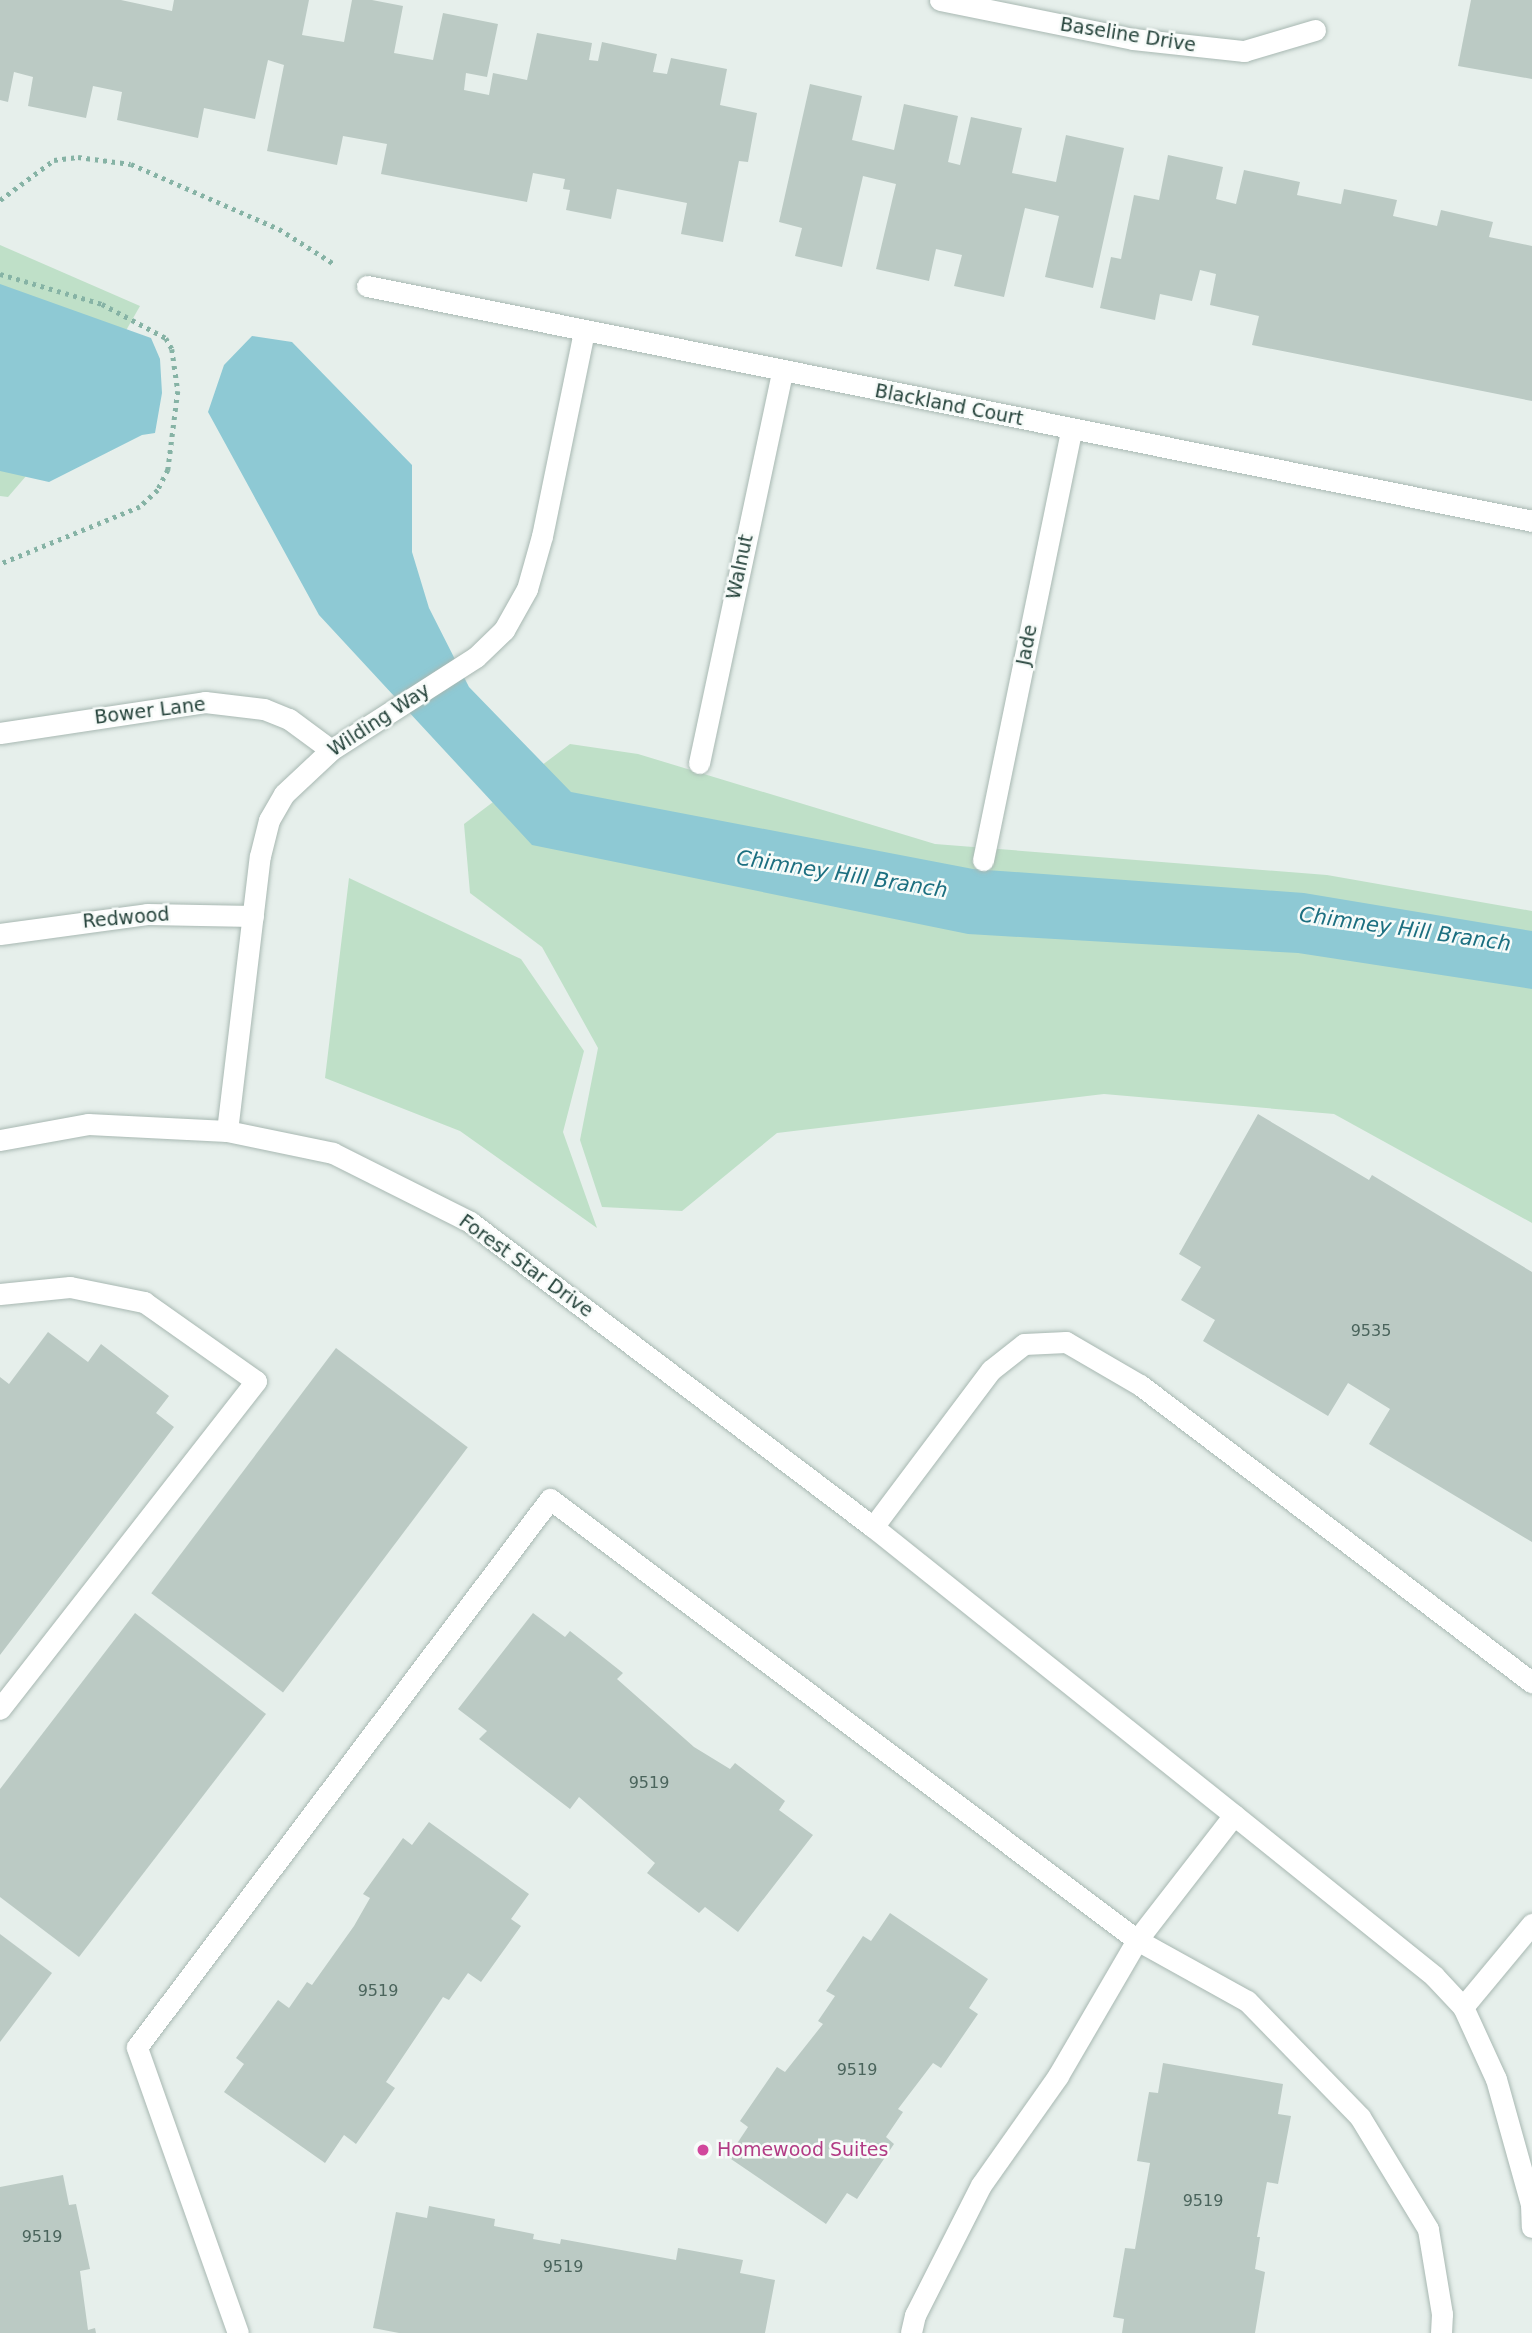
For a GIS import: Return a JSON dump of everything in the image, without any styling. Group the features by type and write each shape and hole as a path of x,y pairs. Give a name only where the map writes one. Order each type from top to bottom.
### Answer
{"street":[{"name":"Baseline Drive","path":"940,0 1133,39 1244,51 1315,30"},
{"name":"Blackland Court","path":"367,286 782,372 1532,521"},
{"name":"Wilding Way","path":"227,1131 260,856 269,820 284,794 331,750 476,657 504,630 527,589 542,536 584,331"},
{"name":"Walnut","path":"699,763 782,372"},
{"name":"Jade","path":"983,860 1071,430"},
{"name":"Bower Lane","path":"0,733 205,702 264,709 289,719 331,750"},
{"name":"Redwood","path":"0,934 147,914 253,916"},
{"name":"Forest Star Drive","path":"0,1140 88,1124 227,1131 333,1153 470,1222 873,1527 1434,1976 1463,2007 1496,2079 1531,2204 1532,2227"},
{"path":"0,1294 70,1287 144,1302 256,1381 0,1709"},
{"path":"873,1527 991,1370 1024,1344 1066,1342 1140,1385 1532,1683"},
{"path":"238,2333 137,2047 550,1499 1137,1940 1247,2001 1360,2117 1428,2229 1442,2314 1441,2333"},
{"path":"911,2333 915,2315 981,2185 1058,2076 1137,1940 1234,1815"},
{"path":"1463,2007 1532,1924"}],"path":[{"path":"0,200 54,160 78,157 131,164 278,229 367,286"},
{"path":"0,274 102,304 166,338 172,349 178,391 176,430 168,470 158,490 140,507 0,564"}],"green space":[{"path":"0,245 140,306 76,418 8,497 0,496"},
{"path":"570,744 638,754 935,844 1327,875 1532,911 1532,1223 1334,1114 1104,1094 777,1133 682,1211 602,1207 580,1140 598,1048 542,947 470,893 464,824"},
{"path":"349,878 521,959 584,1051 563,1132 597,1228 460,1131 325,1078"}],"water":[{"path":"0,284 151,338 160,359 162,393 155,433 142,435 49,482 0,471"},
{"name":"Chimney Hill Branch","path":"252,336 292,342 412,465 412,552 429,608 469,687 571,792 973,869 1304,893 1532,931 1532,989 1298,953 968,934 532,845 319,615 208,412 224,365"}],"building":[{"path":"0,0 121,0 172,11 174,0 309,0 302,35 344,42 352,0 372,0 403,6 394,53 433,60 443,13 498,24 487,77 466,73 464,90 489,95 493,73 527,80 537,33 592,43 589,60 598,61 602,42 657,54 653,72 667,74 671,58 727,69 720,105 757,113 748,162 739,161 723,242 681,234 687,203 617,189 611,219 566,210 570,190 563,189 565,179 533,173 527,202 381,174 387,144 343,136 337,165 267,151 284,65 268,60 255,119 204,108 198,138 117,120 122,92 93,86 86,118 28,106 33,77 14,72 8,102 0,100"},
{"path":"1471,0 1532,0 1532,79 1458,66"},
{"path":"810,84 862,96 852,140 894,150 904,104 958,116 948,162 960,165 971,117 1022,128 1012,173 1056,182 1066,135 1124,148 1093,288 1045,277 1059,216 1025,208 1004,297 954,286 962,255 936,249 929,281 876,269 896,184 863,176 842,267 795,256 802,228 779,222"},
{"path":"1168,155 1223,167 1216,199 1236,204 1244,170 1300,182 1297,195 1341,204 1344,189 1397,200 1393,216 1437,226 1441,210 1493,222 1489,237 1532,246 1532,401 1252,345 1259,316 1210,305 1216,274 1200,270 1192,301 1160,294 1155,320 1100,308 1111,257 1121,259 1134,195 1159,200"},
{"path":"1258,1114 1369,1180 1372,1175 1532,1272 1532,1542 1369,1444 1390,1409 1348,1383 1328,1416 1203,1341 1215,1320 1181,1300 1201,1267 1179,1254"},
{"path":"48,1332 88,1362 101,1344 169,1396 156,1413 174,1427 0,1655 0,1377 9,1384"},
{"path":"336,1348 468,1447 283,1692 151,1593"},
{"path":"135,1613 266,1714 79,1957 0,1897 0,1789"},
{"path":"533,1613 565,1637 570,1631 623,1673 617,1679 694,1747 730,1769 735,1763 785,1801 779,1810 813,1835 738,1932 705,1907 699,1913 647,1873 655,1863 579,1797 570,1809 479,1739 487,1731 458,1709"},
{"path":"429,1822 529,1894 511,1919 521,1926 481,1982 468,1973 449,2000 443,1997 386,2082 395,2088 356,2144 344,2135 325,2163 224,2092 244,2064 236,2058 278,2000 289,2008 307,1982 312,1985 354,1926 370,1898 363,1894 403,1838 412,1845"},
{"path":"890,1913 988,1979 969,2008 978,2014 941,2068 933,2063 898,2109 903,2112 886,2137 894,2144 857,2199 847,2193 826,2224 728,2157 748,2127 740,2121 777,2067 785,2072 823,2024 818,2021 835,1996 826,1991 863,1936 871,1941"},
{"path":"0,1934 52,1973 0,2042"},
{"path":"1163,2063 1283,2084 1278,2114 1291,2116 1278,2184 1267,2182 1257,2237 1260,2237 1255,2269 1265,2272 1255,2333 1122,2333 1124,2319 1113,2317 1125,2248 1135,2249 1150,2163 1137,2161 1149,2092 1158,2093"},
{"path":"63,2175 69,2205 76,2204 90,2269 80,2271 88,2330 95,2328 96,2333 0,2333 0,2187"},
{"path":"429,2206 495,2219 494,2226 534,2234 533,2239 560,2244 561,2239 676,2260 678,2248 743,2260 740,2273 775,2280 765,2333 399,2333 373,2328 396,2212 427,2218"}],"place":[{"name":"Homewood Suites","path":"703,2150"}]}
